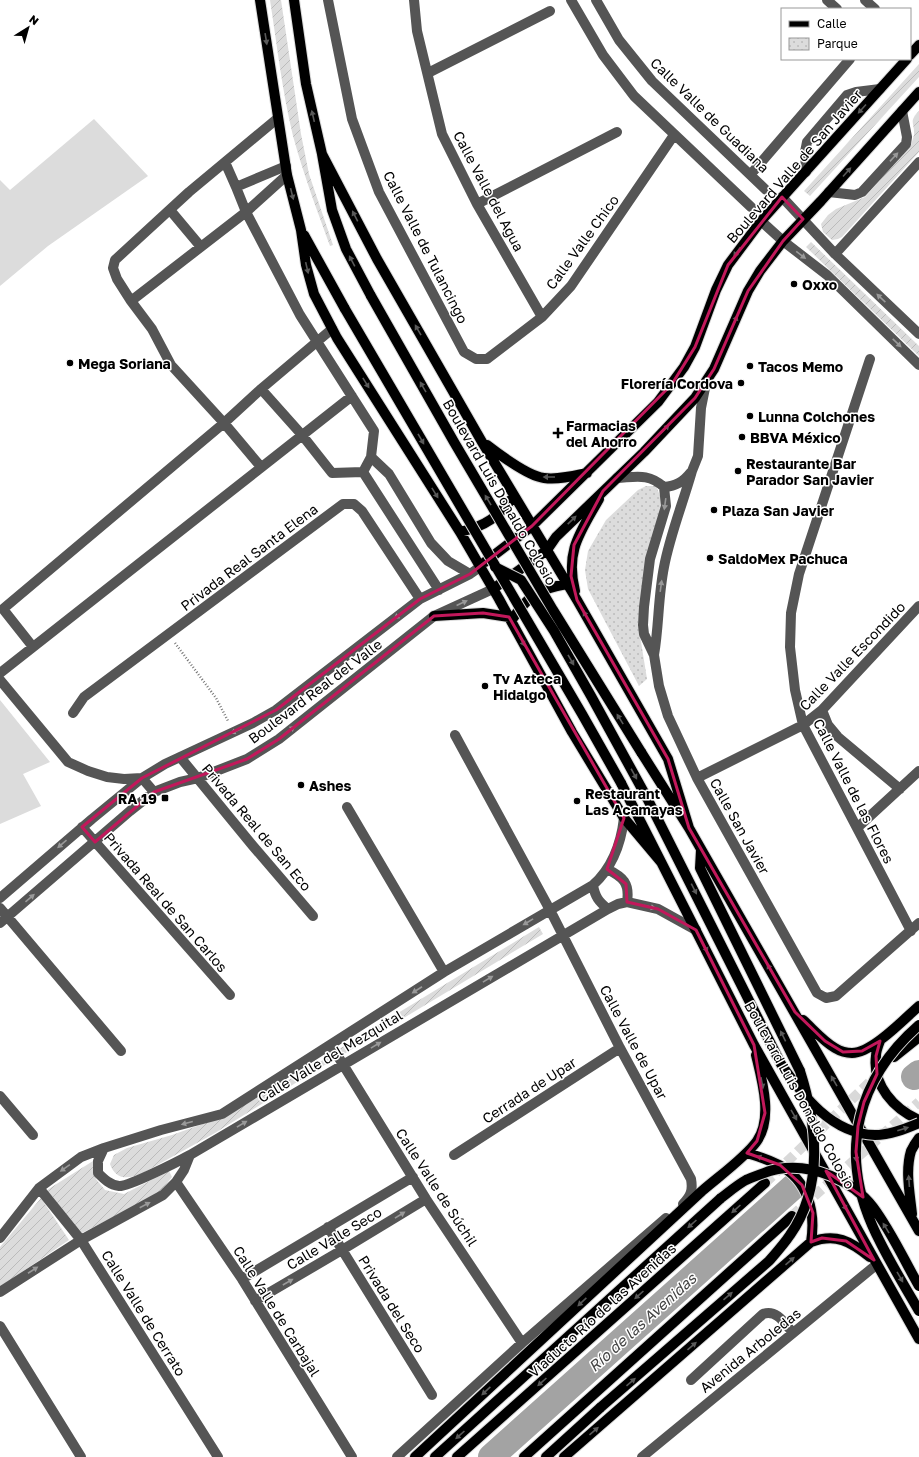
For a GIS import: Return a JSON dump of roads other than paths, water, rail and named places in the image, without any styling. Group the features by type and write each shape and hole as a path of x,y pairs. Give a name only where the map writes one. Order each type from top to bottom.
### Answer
{"main road":[{"name":"Boulevard Luis Donaldo Colosio","path":"260,0 287,170 301,230 306,265 314,294 332,329 460,532 572,732 624,818 661,862"},
{"name":"Boulevard Luis Donaldo Colosio","path":"294,0 306,84 322,154 332,210 346,249 454,442 553,610 689,828 919,1230"},
{"path":"911,55 919,46"},
{"name":"Boulevard Valle de San Javier","path":"480,567 532,526 658,402 684,367 695,347 716,290 728,264 761,221 906,60"},
{"path":"493,589 547,550 556,537 683,411 706,383 721,355 748,291 760,271 783,241 919,92"},
{"name":"Boulevard Luis Donaldo Colosio","path":"322,154 377,259 482,442 577,600 668,759 689,828"},
{"name":"Boulevard Luis Donaldo Colosio","path":"301,230 345,309 621,783 754,1045 819,1158 875,1262 919,1339"},
{"path":"482,442 514,464 543,478 568,477 587,473"},
{"path":"577,600 571,576 571,560 574,545 603,491"},
{"path":"460,532 476,528 491,520 504,509 514,496"},
{"path":"496,567 521,580 554,631 647,798 781,1064 797,1088 832,1121 851,1131 875,1135 901,1130 919,1123"},
{"path":"434,616 483,613 510,619 522,604 535,594 551,586 567,584"},
{"path":"546,1457 769,1261 790,1235 806,1206 812,1181 815,1155 807,1090 800,1070 700,868 701,849"},
{"path":"795,1012 835,1048 843,1052 853,1053 862,1051 880,1040 919,1006"},
{"path":"919,1025 904,1038 888,1056 874,1080 864,1102 859,1120 856,1152 858,1177 863,1200 872,1225 884,1250 919,1311"},
{"path":"894,1058 919,1037"},
{"path":"880,1040 876,1056 876,1072 882,1088 892,1102 907,1115 919,1120"},
{"path":"415,1457 702,1190 747,1153 757,1141 763,1128 765,1113 763,1086 754,1045"},
{"path":"913,1220 908,1180 908,1165 911,1150 919,1138"},
{"path":"747,1153 780,1165 792,1174 802,1186 809,1198 813,1213 811,1242"},
{"path":"436,1457 721,1198 745,1181 762,1174 778,1169 798,1168 819,1172 838,1179 856,1190 872,1207 919,1286"},
{"name":"Viaducto Río de las Avenidas","path":"457,1457 765,1183"},
{"path":"524,1457 792,1216"},
{"path":"564,1457 811,1242 822,1238 834,1238 846,1241 860,1249 875,1262"}],"street":[{"name":"Calle Valle de Tulancingo","path":"328,0 352,119 379,192 464,352 476,359"},
{"name":"Calle Valle del Agua","path":"414,0 417,31 442,134 476,204 542,317"},
{"path":"572,0 603,55 634,96 751,207"},
{"name":"Calle Valle de Guadiana","path":"596,0 619,40 652,80 686,115 751,174 766,190"},
{"path":"827,0 836,8"},
{"path":"865,0 874,8"},
{"path":"428,73 550,11"},
{"name":"Boulevard Valle de San Javier","path":"751,174 849,60"},
{"path":"806,172 805,152 807,142 847,94 880,89"},
{"path":"829,192 855,195 862,192 906,144 907,137 902,111"},
{"path":"261,467 224,423 171,365 152,329 117,279 113,268 115,260 170,210 278,118"},
{"path":"476,204 616,132"},
{"name":"Calle Valle Chico","path":"476,359 487,359 542,317 571,286 674,135"},
{"path":"225,162 246,212 300,315 374,431 371,457 363,472"},
{"path":"835,254 919,162"},
{"path":"236,187 287,170"},
{"path":"131,301 246,212 287,170"},
{"path":"782,197 835,254 919,334"},
{"path":"170,210 201,247"},
{"path":"761,221 783,241 827,275 919,365"},
{"path":"33,646 3,609 224,423 260,389 332,329"},
{"name":"Calle Valle de las Flores","path":"870,359 798,574 793,605 790,647 795,690 804,725 911,931"},
{"name":"Calle San Javier","path":"654,655 658,633 658,609 664,567 692,471 698,456 701,408 706,383"},
{"path":"260,389 302,435 332,473 363,472"},
{"path":"0,673 352,396"},
{"path":"371,457 389,474 430,543 448,561 470,574"},
{"name":"Calle San Javier","path":"692,471 679,484 664,487 666,506 655,538 649,566 644,607 644,634 654,655 659,686 668,716 697,778 817,993 826,998 836,996 911,931"},
{"path":"363,472 439,590"},
{"path":"617,478 646,477 656,480 664,487"},
{"name":"Privada Real Santa Elena","path":"73,713 84,697 343,504 354,504 362,511 420,599"},
{"path":"649,566 664,567"},
{"name":"Boulevard Real del Valle","path":"0,898 82,827 142,778 180,757 234,732 276,710 420,599 470,574 480,567"},
{"name":"Boulevard Real del Valle","path":"4,920 130,810 154,792 180,782 198,778 247,759 279,739 434,616 493,589"},
{"name":"Calle Valle Escondido","path":"697,778 804,725 822,710 919,606"},
{"path":"644,607 658,609"},
{"path":"0,680 68,762 88,771 108,777 124,779 142,778 154,792"},
{"name":"Calle Valle de las Flores","path":"822,710 828,725 838,737 900,789"},
{"name":"Calle Valle de Upar","path":"455,735 550,910 620,1048 691,1179 693,1188 690,1198 522,1343"},
{"name":"Privada Real de San Eco","path":"180,757 313,916"},
{"path":"857,828 919,771"},
{"path":"347,807 444,972"},
{"name":"Calle Valle del Mezquital","path":"0,1238 39,1188 81,1157 161,1130 222,1114 444,972 593,885 602,877 618,848 623,833 624,818"},
{"name":"Privada Real de San Carlos","path":"82,827 230,996"},
{"path":"607,869 618,875 626,884 629,891 627,902 658,909 696,930"},
{"path":"593,885 595,894 600,902 608,909"},
{"name":"Calle Valle del Mezquital","path":"104,1148 98,1161 98,1173 108,1182 120,1186 136,1181 190,1156 562,935 608,909 618,904 627,902"},
{"path":"0,908 4,920 121,1051"},
{"path":"911,931 919,923"},
{"name":"Calle Valle de Súchil","path":"331,1045 426,1199 522,1343"},
{"name":"Cerrada de Upar","path":"454,1155 620,1048"},
{"path":"0,1096 33,1135"},
{"path":"0,1292 81,1240 163,1195 176,1182 184,1170 190,1156"},
{"name":"Calle Valle Seco","path":"242,1279 412,1177"},
{"name":"Calle Valle de Carbajal","path":"176,1182 242,1279 352,1457"},
{"name":"Calle Valle de Cerrato","path":"39,1188 81,1240 218,1457"},
{"name":"Calle Valle Seco","path":"255,1301 426,1199"},
{"name":"Privada del Seco","path":"328,1227 432,1394"},
{"name":"Avenida Arboledas","path":"642,1457 875,1262"},
{"path":"691,1380 763,1314 776,1314 792,1333"},
{"path":"0,1326 81,1457"},
{"path":"397,1457 522,1343"}],"waterway":[{"name":"Río de las Avenidas","path":"914,1077 919,1073"},
{"name":"Río de las Avenidas","path":"491,1457 793,1187"}],"tunnel":[{"path":"765,1183 876,1076"},
{"path":"792,1216 919,1102"}],"place":[{"name":"Oxxo","path":"794,284"},
{"name":"Mega Soriana","path":"70,363"},
{"name":"Tacos Memo","path":"750,366"},
{"name":"Florería Cordova","path":"741,383"},
{"name":"Lunna Colchones","path":"750,416"},
{"name":"Farmacias del Ahorro","path":"558,433"},
{"name":"BBVA México","path":"742,437"},
{"name":"Restaurante Bar Parador San Javier","path":"738,471"},
{"name":"Plaza San Javier","path":"714,510"},
{"name":"SaldoMex Pachuca","path":"710,558"},
{"name":"Tv Azteca Hidalgo","path":"485,686"},
{"name":"Ashes","path":"301,785"},
{"name":"RA 19","path":"165,798"},
{"name":"Restaurant Las Acamayas","path":"577,801"}]}
